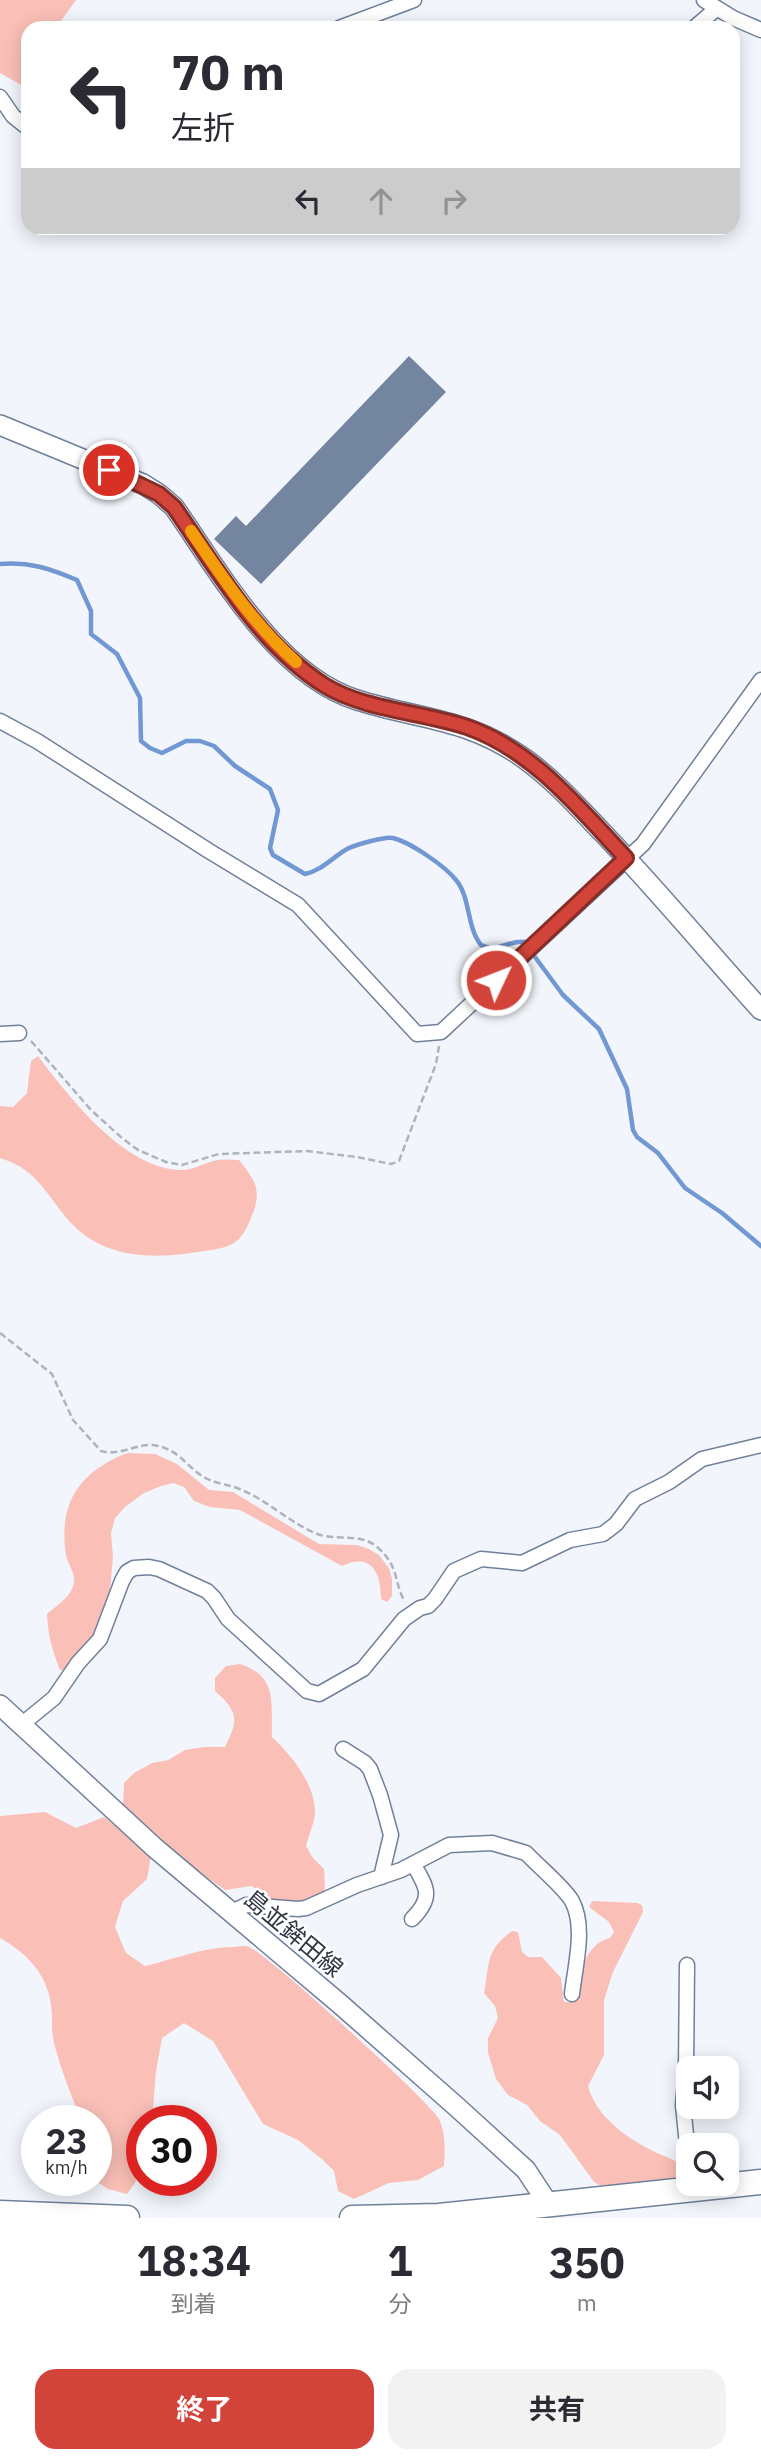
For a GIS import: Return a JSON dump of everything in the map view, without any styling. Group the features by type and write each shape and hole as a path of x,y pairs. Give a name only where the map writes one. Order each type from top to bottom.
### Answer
{"highway":[{"path":"739,2184 761,2182"},
{"path":"352,2218 439,2216 676,2189"},
{"path":"0,2213 127,2218"}],"street":[{"path":"358,21 414,0"},
{"path":"699,21 710,5 761,30"},
{"path":"0,97 21,122"},
{"path":"0,425 109,470 159,494 174,507 252,619 274,644 325,686 356,700 445,720 471,729 501,743 525,759 557,785 626,858 761,1010"},
{"path":"0,721 37,741 298,905 417,1034 441,1032 643,844 761,680"},
{"path":"0,1034 19,1033"},
{"path":"21,1725 54,1698 78,1663 100,1639 124,1576 134,1568 159,1569 207,1591 228,1619 307,1691 315,1695 324,1693 363,1669 404,1619 428,1606 448,1577 466,1564 488,1559 522,1563 570,1540 603,1534 616,1524 635,1499 669,1482 702,1460 761,1445"},
{"name":"島並鉾田線","path":"0,1705 155,1848 340,2004 526,2170 549,2205"},
{"path":"343,1749 370,1769 380,1795 391,1835 381,1877"},
{"path":"232,1912 247,1905 306,1908 413,1864 438,1849 471,1842 517,1848 526,1853 568,1895 576,1910 578,1941 572,1994"},
{"path":"412,1919 427,1895 425,1885 413,1864"},
{"path":"686,2133 683,2105 687,1965"}],"path":[{"path":"19,1033 32,1042 91,1110 122,1138 151,1156 182,1165 219,1154 294,1151 357,1157 391,1164 399,1161 436,1064 441,1032"},
{"path":"0,1333 52,1374 73,1420 101,1451 117,1452 148,1445 158,1446 182,1458 201,1476 242,1490 314,1533 355,1538 372,1544 394,1569 403,1600 415,1611"}],"shaded area":[{"path":"0,0 76,0 61,21 21,21 21,85 0,73"},
{"path":"38,1056 100,1128 140,1158 161,1167 182,1170 218,1160 239,1160 255,1185 257,1197 253,1213 239,1239 219,1249 164,1256 131,1254 101,1245 73,1225 34,1177 14,1163 0,1158 0,1106 13,1107 27,1093 31,1061"},
{"path":"127,1453 155,1454 177,1464 209,1490 233,1492 319,1544 357,1545 369,1549 379,1555 389,1568 392,1596 387,1602 381,1599 379,1580 367,1563 360,1561 342,1566 240,1510 210,1507 194,1501 184,1487 173,1483 144,1493 115,1518 111,1533 113,1556 109,1604 103,1625 67,1671 60,1670 51,1642 47,1614 64,1600 73,1586 74,1578 67,1558 64,1536 69,1505 84,1480 110,1461"},
{"path":"240,1664 252,1669 267,1683 271,1702 272,1737 293,1760 310,1788 315,1812 306,1846 324,1869 325,1888 320,1899 276,1905 252,1886 225,1890 171,1850 123,1805 124,1783 134,1773 152,1763 168,1760 185,1750 225,1747 233,1730 234,1716 228,1704 215,1691 215,1678 226,1666"},
{"path":"45,1812 76,1828 104,1817 151,1856 147,1879 123,1901 115,1927 126,1953 145,1966 222,1948 247,1946 262,1955 347,2029 429,2107 439,2119 443,2130 444,2166 418,2180 389,2183 354,2199 338,2191 334,2171 298,2140 263,2124 213,2041 184,2023 162,2038 153,2105 126,2105 126,2194 112,2190 112,2105 75,2105 54,2043 51,2005 45,1983 27,1957 0,1938 0,1816"},
{"path":"592,1901 637,1903 642,1905 643,1912 613,1972 604,2000 604,2055 588,2086 598,2107 622,2132 676,2162 676,2179 606,2189 594,2182 560,2135 540,2121 527,2105 508,2095 496,2079 488,2053 488,2038 498,2018 495,2006 484,1993 493,1951 512,1931 518,1932 522,1952 528,1957 542,1957 561,1978 564,2002 572,2002 588,1955 614,1932 609,1922 589,1907"}],"building":[{"path":"409,356 446,392 261,584 214,539 236,516 246,526"}],"waterway":[{"path":"0,564 39,567 77,580 91,611 91,634 117,654 140,698 141,741 162,753 186,741 200,741 214,746 235,766 270,789 278,810 270,848 273,855 305,874 356,845 384,838 400,840 427,855 456,880 461,887 473,929 481,945 498,947 526,942"},
{"path":"535,957 563,995 599,1029 627,1089 633,1130 637,1137 658,1153 685,1188 722,1213 761,1246"}],"slow traffic":[{"path":"191,531 252,619 274,644 296,662"}],"route":[{"path":"109,470 143,484 174,507 252,619 274,644 325,686 356,700 445,720 501,743 557,785 626,858 496,980"}]}
